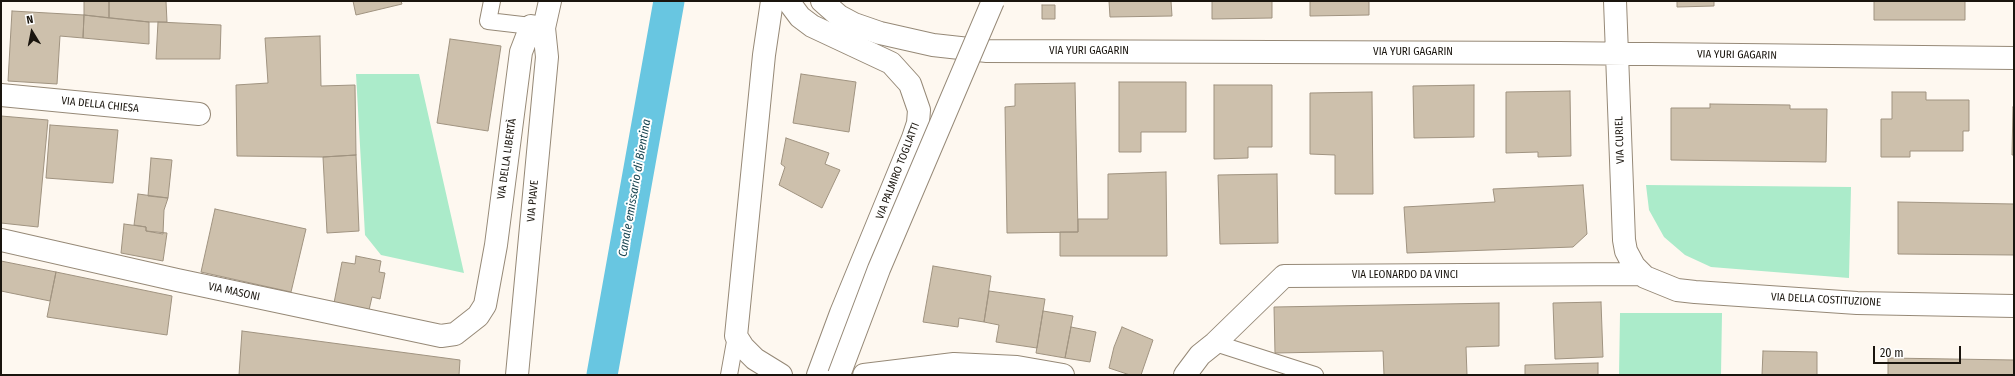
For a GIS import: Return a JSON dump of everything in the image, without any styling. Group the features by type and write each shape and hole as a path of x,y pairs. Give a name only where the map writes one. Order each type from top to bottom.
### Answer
{"street":[{"name":"VIA DELLA LIBERTÀ","path":"466,326 478,316 485,305 497,238 521,52 538,27 550,1"},
{"path":"772,1 763,71 736,336 743,347 755,359 781,375"},
{"name":"VIA PALMIRO TOGLIATTI","path":"788,1 800,17 812,26 882,57 891,63 903,75 912,90 919,110 918,123 913,138 841,313 818,375"},
{"name":"VIA YURI GAGARIN","path":"822,1 839,16 854,24 880,33 933,45 987,51 1616,54 2014,58"},
{"name":"VIA PALMIRO TOGLIATTI","path":"839,375 879,270 993,1"},
{"name":"VIA CURIEL","path":"1615,1 1624,240 1626,251 1634,266 1641,274"},
{"name":"VIA PIAVE","path":"517,375 547,58 538,27"},
{"name":"VIA DELLA CHIESA","path":"1,95 200,114"},
{"name":"VIA MASONI","path":"1,240 177,280 441,336 455,334 466,326"},
{"name":"VIA DELLA COSTITUZIONE","path":"1641,274 1659,284 1678,290 1695,292 1856,303 2014,306"},
{"name":"VIA LEONARDO DA VINCI","path":"1185,375 1208,349 1284,276 1641,274"},
{"path":"864,375 954,364 1018,367 1064,375"}],"lane":[{"path":"492,1 488,21 538,27"},
{"path":"729,375 736,336"},
{"path":"1208,349 1315,375"}],"green space":[{"path":"356,74 419,74 464,273 381,255 365,235"},
{"path":"1646,185 1851,187 1849,278 1711,267 1685,255 1664,237 1649,210"},
{"path":"1620,313 1722,313 1721,375 1619,375"}],"building":[{"path":"84,1 109,1 109,18 84,15"},
{"path":"109,1 166,1 167,22 149,22 109,18"},
{"path":"353,1 401,1 402,4 356,15"},
{"path":"1109,1 1171,1 1172,16 1110,17"},
{"path":"1212,1 1272,1 1272,18 1212,19"},
{"path":"1310,1 1369,1 1369,15 1310,16"},
{"path":"1677,1 1714,1 1714,6 1677,7"},
{"path":"1874,1 1965,1 1965,20 1874,20"},
{"path":"1042,5 1055,5 1055,19 1042,19"},
{"path":"12,11 84,15 83,38 60,36 57,84 8,81"},
{"path":"84,15 149,22 149,44 83,38"},
{"path":"158,22 221,25 220,59 156,59"},
{"path":"320,36 321,86 355,85 356,155 323,157 237,156 236,85 268,83 265,38"},
{"path":"450,39 501,46 488,131 437,123"},
{"path":"801,74 856,82 849,132 793,123"},
{"path":"1119,82 1186,82 1186,132 1141,132 1141,152 1119,152"},
{"path":"1075,83 1078,232 1007,233 1005,107 1015,106 1015,84"},
{"path":"1214,85 1272,85 1272,147 1248,147 1248,158 1214,159"},
{"path":"1474,85 1474,137 1414,138 1413,86"},
{"path":"1570,91 1571,156 1538,157 1538,152 1506,153 1506,92"},
{"path":"1372,92 1373,194 1335,194 1335,155 1310,154 1310,93"},
{"path":"1892,92 1926,92 1926,100 1969,100 1969,131 1963,131 1963,151 1910,151 1910,157 1881,157 1881,119 1892,119"},
{"path":"1710,104 1790,105 1790,109 1827,109 1826,162 1671,160 1671,108 1710,108"},
{"path":"2013,107 2014,155 2012,155"},
{"path":"1,116 48,120 38,227 1,223"},
{"path":"50,125 118,130 113,183 46,178"},
{"path":"786,138 829,153 825,164 840,170 822,208 779,185 785,167 781,164"},
{"path":"356,155 359,231 327,233 323,157"},
{"path":"151,158 172,160 168,198 148,196"},
{"path":"1166,172 1167,256 1060,256 1060,232 1078,232 1078,219 1108,219 1108,174"},
{"path":"1277,174 1278,243 1220,244 1218,175"},
{"path":"1583,185 1587,234 1573,247 1407,253 1404,207 1495,202 1493,189"},
{"path":"138,194 168,198 164,210 163,234 146,231 146,227 134,225"},
{"path":"1898,202 2014,204 2014,255 1898,254"},
{"path":"215,209 306,229 291,292 201,272"},
{"path":"124,224 146,227 146,231 167,233 163,261 121,253"},
{"path":"356,256 381,261 379,272 385,273 380,299 372,297 369,310 334,303 342,262 355,264"},
{"path":"1,261 56,272 50,301 1,291"},
{"path":"933,266 991,276 984,322 959,318 958,327 923,322"},
{"path":"56,272 172,296 167,335 47,317"},
{"path":"989,291 1045,299 1037,348 996,342 999,325 984,322"},
{"path":"1601,302 1603,357 1555,359 1553,303"},
{"path":"1499,303 1499,346 1466,347 1467,375 1384,375 1383,351 1275,353 1274,307"},
{"path":"1043,311 1073,316 1065,358 1036,353"},
{"path":"1071,327 1096,332 1090,362 1065,358"},
{"path":"1122,327 1153,340 1141,375 1130,375 1109,368 1114,347"},
{"path":"242,331 460,360 459,375 239,375"},
{"path":"1763,351 1817,352 1817,375 1762,375"},
{"path":"1888,358 2014,360 2014,375 1888,375"},
{"path":"1598,363 1598,375 1525,375 1525,365"}],"waterway":[{"name":"Canale emissario di Bientina","path":"602,375 669,1"}]}
